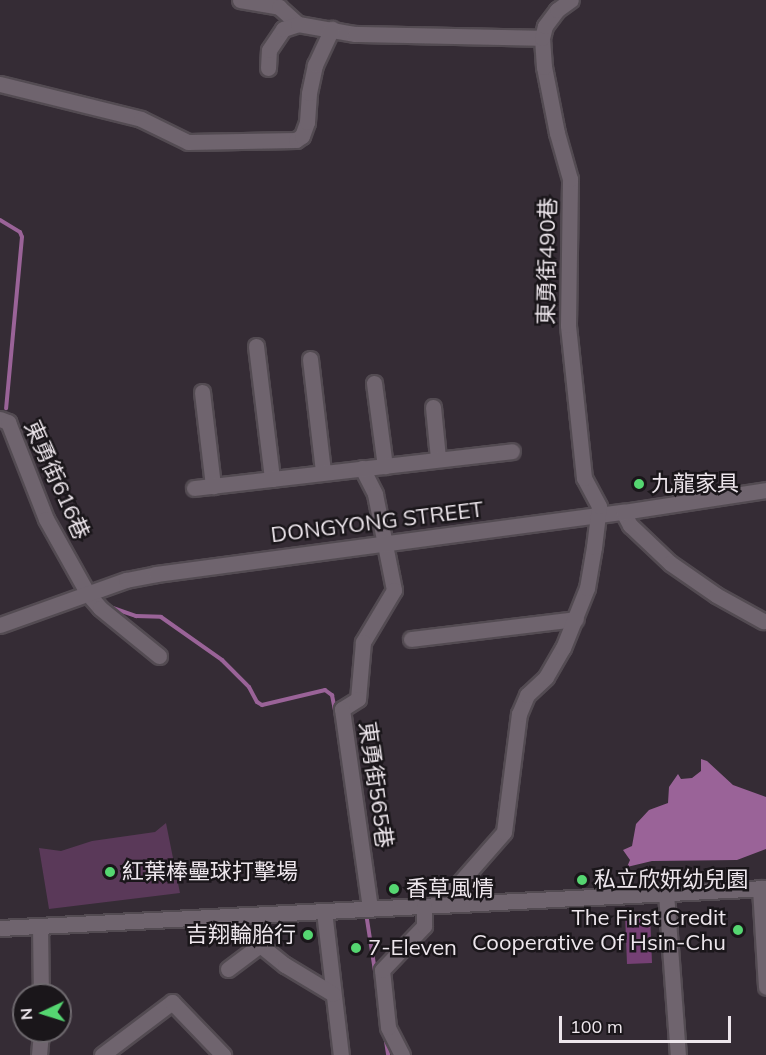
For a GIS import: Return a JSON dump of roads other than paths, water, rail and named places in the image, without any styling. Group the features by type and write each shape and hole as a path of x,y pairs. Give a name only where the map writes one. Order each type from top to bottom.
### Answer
{"street":[{"path":"240,0 279,7 298,24"},
{"path":"268,68 268,50 283,29 298,24 355,34 542,38 555,5 571,0"},
{"path":"0,84 141,119 188,142 296,140 302,136 307,122 309,93 315,65 332,29"},
{"name":"東勇街490巷","path":"542,38 544,67 557,133 570,179 568,325 584,478 599,506 597,515"},
{"path":"255,346 272,479"},
{"path":"310,359 323,472"},
{"path":"374,383 385,466"},
{"path":"202,392 213,486"},
{"path":"433,407 438,458"},
{"name":"東勇街616巷","path":"0,419 8,422 46,519 88,594 100,608 159,656"},
{"path":"194,488 512,451"},
{"path":"362,468 375,494 385,543"},
{"name":"DONGYONG STREET","path":"0,625 126,580 156,574 623,512 766,490"},
{"path":"623,512 630,525 670,563 716,596 765,620"},
{"path":"453,904 455,888 504,832 519,714 527,695 546,677 576,619 587,588 597,515"},
{"name":"東勇街565巷","path":"366,909 342,709 358,699 363,642 394,590 385,543"},
{"path":"411,639 576,619"},
{"path":"0,928 763,888 766,987"},
{"path":"666,893 678,1055"},
{"path":"402,1055 388,1027 382,970 424,926 424,906"},
{"path":"324,911 341,1055"},
{"path":"40,926 41,983"},
{"path":"228,969 260,945 285,965 333,994"},
{"path":"102,1055 119,1049 172,1002 223,1055"}],"waterway":[{"path":"0,220 20,232 22,237 6,408"},
{"path":"107,606 136,616 161,617 222,660 249,687 257,702 262,705 325,690 332,695 336,716"},
{"path":"366,913 375,971"},
{"path":"385,1035 388,1055"}],"place":[{"name":"九龍家具","path":"639,484"},
{"name":"紅葉棒壘球打擊場","path":"110,872"},
{"name":"私立欣妍幼兒園","path":"582,880"},
{"name":"香草風情","path":"394,889"},
{"name":"The First Credit Cooperative Of Hsin-Chu","path":"738,930"},
{"name":"吉翔輪胎行","path":"308,935"},
{"name":"7-Eleven","path":"356,948"}]}
